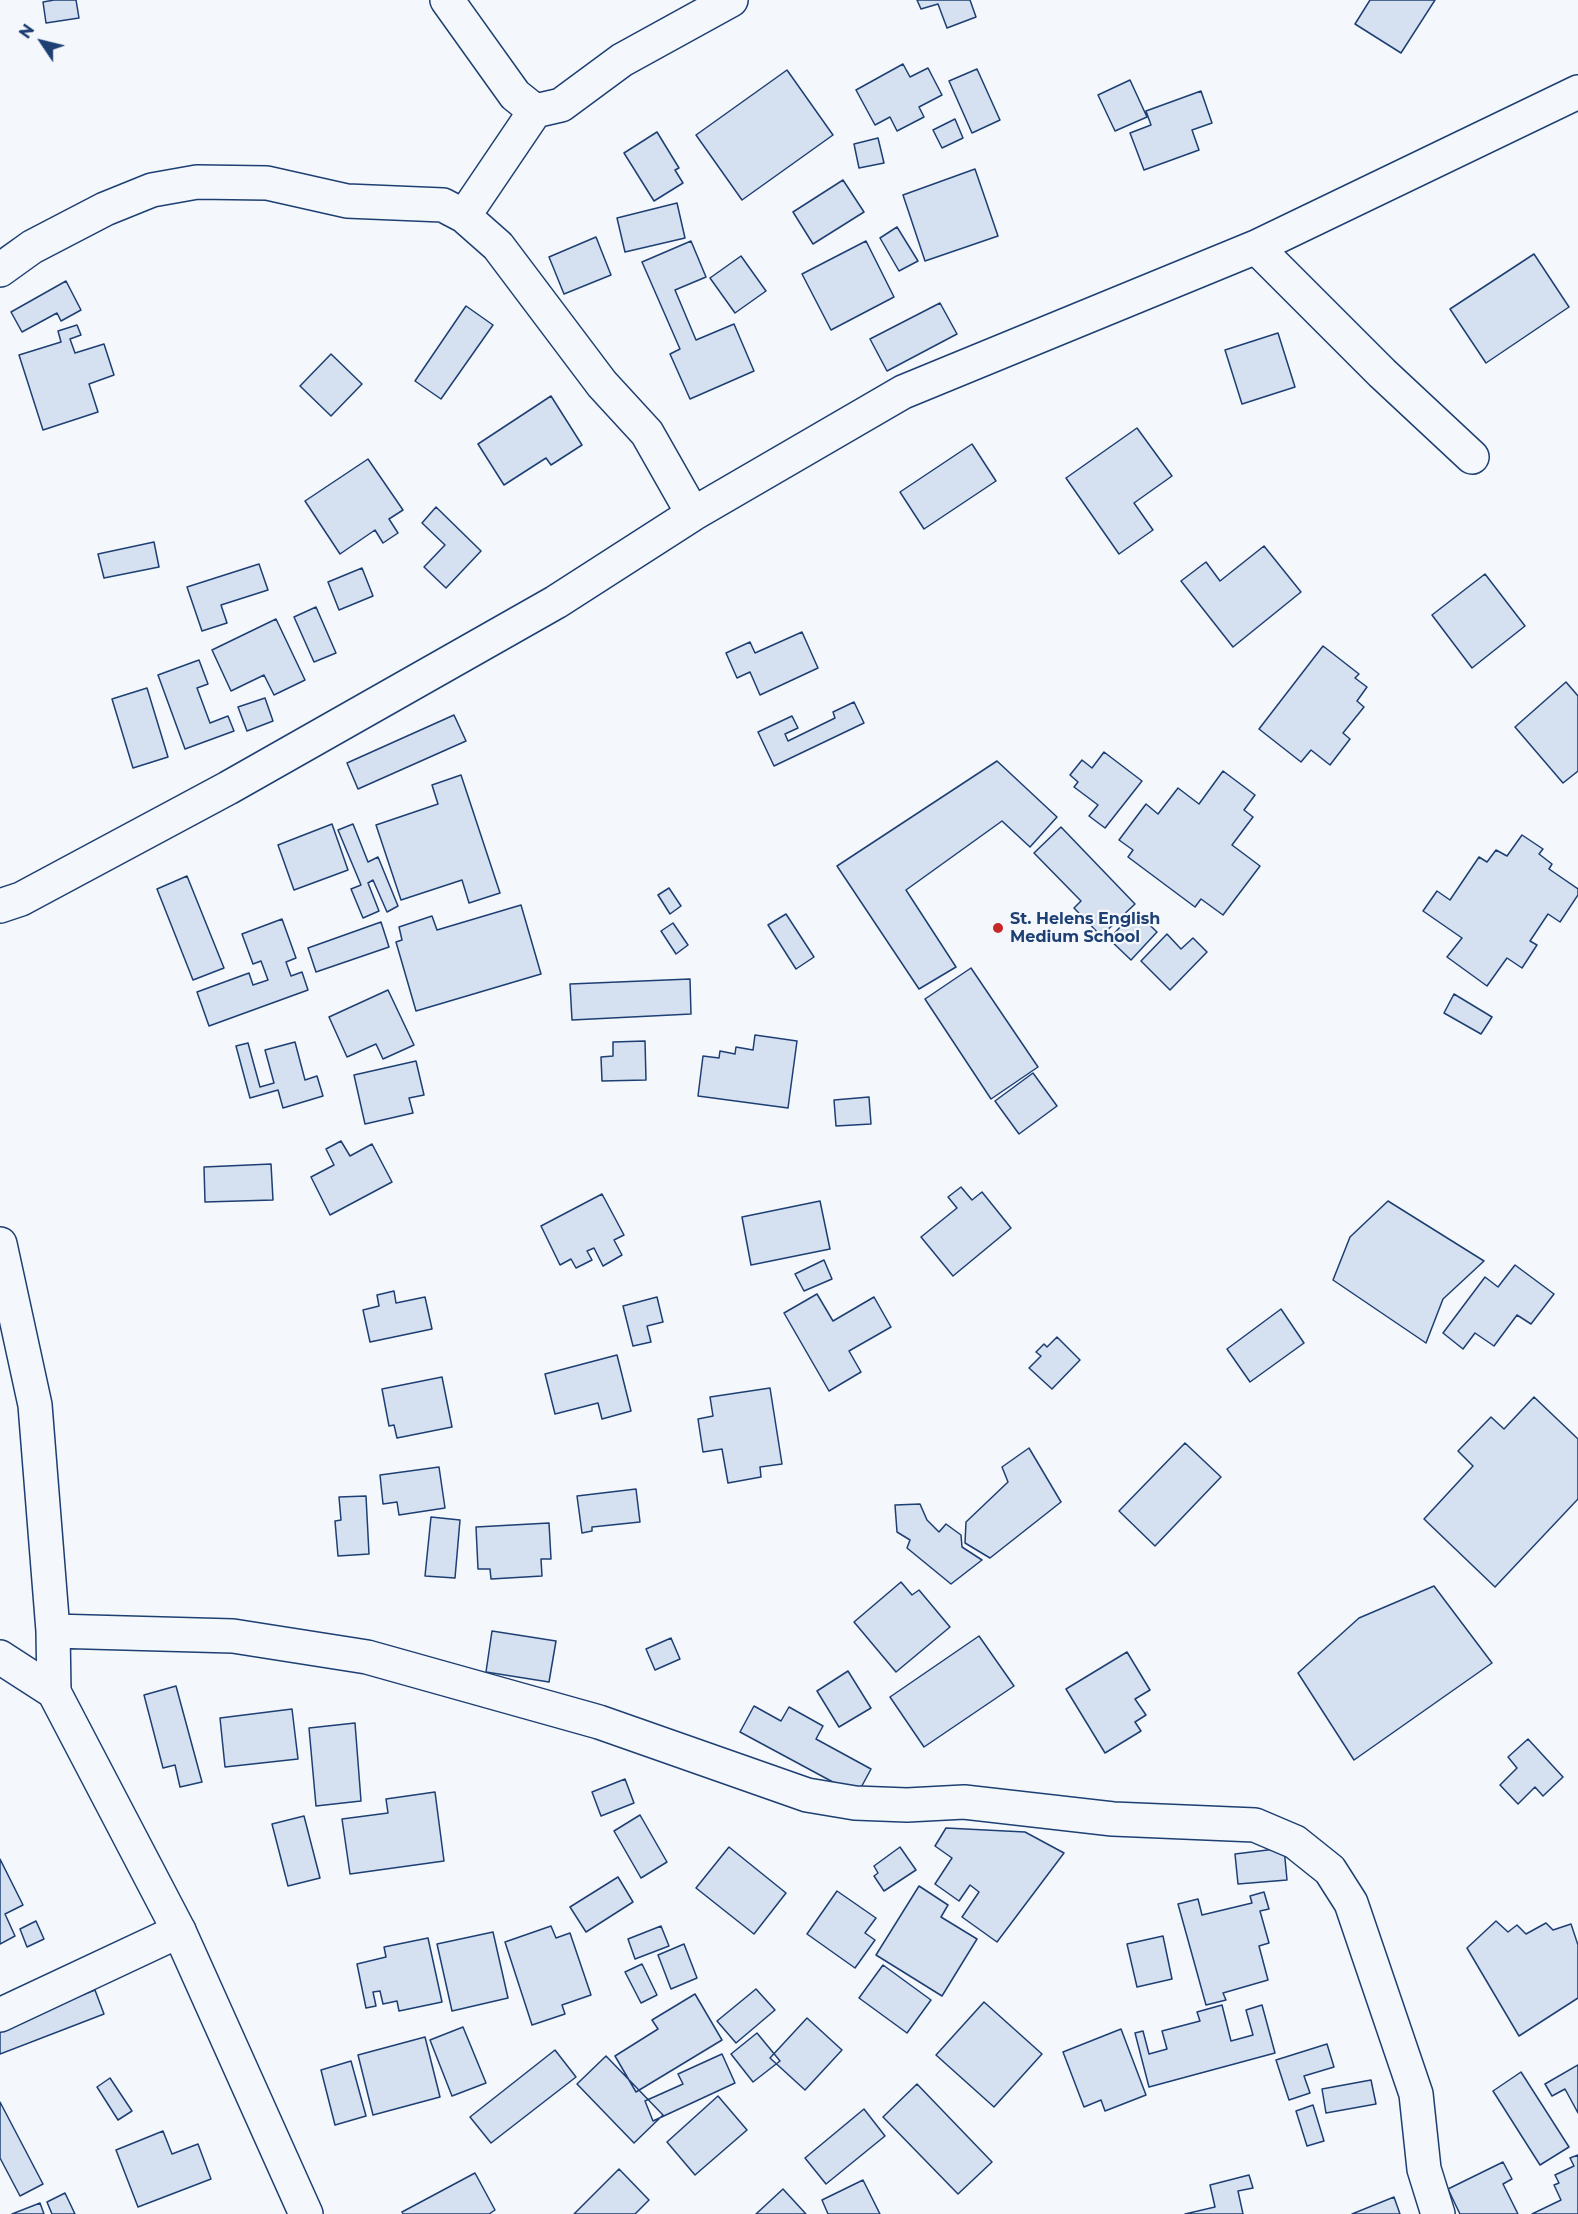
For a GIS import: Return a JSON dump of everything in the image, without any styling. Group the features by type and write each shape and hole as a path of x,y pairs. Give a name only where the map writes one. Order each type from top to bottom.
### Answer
{"street":[{"path":"447,0 515,95 535,111"},
{"path":"464,216 535,111 561,105 622,60 731,0"},
{"path":"0,906 21,899 228,788 556,603 693,514 903,392 1256,247 1578,92"},
{"path":"0,270 32,248 105,209 152,190 196,182 267,183 346,201 443,205 464,216 498,246 602,384 646,433 693,514"},
{"path":"1256,247 1382,373 1472,457"},
{"path":"0,1244 35,1405 53,1631 54,1692 178,1931 306,2214"},
{"path":"53,1631 232,1636 367,1657 599,1722 817,1796 886,1804 964,1802 1113,1819 1255,1826 1295,1842 1330,1870 1351,1903 1416,2094 1424,2169 1438,2214"},
{"path":"0,1657 54,1692"},
{"path":"0,2015 178,1931"}],"building":[{"path":"76,0 79,18 46,23 43,2"},
{"path":"917,0 970,0 976,17 947,28 938,4 921,9"},
{"path":"1370,0 1435,0 1401,53 1355,24"},
{"path":"903,64 910,77 928,68 942,95 919,107 924,117 897,131 890,117 875,125 856,90"},
{"path":"977,69 1000,120 972,133 949,81"},
{"path":"787,70 833,135 742,200 696,135"},
{"path":"1130,80 1147,117 1115,131 1098,95"},
{"path":"1201,91 1212,123 1192,130 1199,150 1144,170 1130,133 1151,125 1146,111"},
{"path":"955,119 963,138 942,148 933,130"},
{"path":"657,132 679,168 675,170 683,183 654,201 624,153"},
{"path":"878,138 884,163 859,168 854,144"},
{"path":"975,169 998,236 925,261 903,195"},
{"path":"843,180 864,212 813,244 793,212"},
{"path":"677,203 685,238 625,252 617,218"},
{"path":"897,227 918,261 899,271 880,238"},
{"path":"596,237 611,275 564,294 549,257"},
{"path":"691,241 706,277 675,290 696,340 734,324 754,371 690,399 670,354 680,349 642,262"},
{"path":"866,241 894,297 831,330 802,274"},
{"path":"1534,254 1569,307 1486,363 1450,309"},
{"path":"741,256 766,291 735,313 710,278"},
{"path":"66,281 81,310 61,321 57,313 22,332 11,312"},
{"path":"940,303 957,334 887,371 870,339"},
{"path":"466,306 493,325 441,399 415,381"},
{"path":"77,325 81,335 70,339 75,353 104,344 114,375 89,384 98,412 43,430 19,355 61,342 58,331"},
{"path":"1278,333 1295,387 1242,404 1225,350"},
{"path":"331,354 362,384 331,416 300,386"},
{"path":"551,396 582,445 551,465 546,458 504,485 478,444"},
{"path":"1137,428 1172,476 1134,503 1153,530 1119,554 1066,478"},
{"path":"972,444 996,481 924,529 900,492"},
{"path":"368,459 403,510 389,519 398,533 383,543 375,530 340,554 305,501"},
{"path":"436,507 481,551 446,588 424,567 445,545 422,523"},
{"path":"154,542 159,567 104,578 98,554"},
{"path":"1264,546 1301,592 1233,647 1181,581 1206,562 1220,581"},
{"path":"259,564 268,590 221,605 227,623 202,631 187,587"},
{"path":"362,568 373,596 339,610 328,582"},
{"path":"1485,574 1525,626 1472,668 1432,615"},
{"path":"316,607 336,653 314,662 294,617"},
{"path":"276,619 305,680 274,695 264,675 231,691 212,650"},
{"path":"802,632 818,668 760,695 750,672 737,678 726,653 750,642 755,653"},
{"path":"1323,646 1359,674 1355,678 1367,687 1357,701 1364,707 1343,733 1350,739 1330,765 1311,750 1301,762 1259,729"},
{"path":"199,660 208,684 197,688 210,723 228,716 234,731 185,749 158,675"},
{"path":"1566,682 1578,696 1578,771 1563,783 1515,727"},
{"path":"147,688 168,757 133,768 112,699"},
{"path":"265,698 273,721 247,731 238,707"},
{"path":"854,702 864,723 774,766 758,732 792,716 798,728 785,734 788,741 835,718 833,712"},
{"path":"454,715 466,741 358,789 347,763"},
{"path":"1104,752 1142,781 1105,828 1089,816 1098,805 1074,787 1078,782 1070,775 1082,760 1092,768"},
{"path":"997,761 1057,817 1030,847 1002,821 906,890 956,967 919,989 837,866"},
{"path":"1223,771 1255,795 1244,810 1253,817 1232,845 1260,866 1223,915 1201,899 1195,907 1128,857 1133,850 1119,840 1146,804 1158,814 1178,788 1199,804"},
{"path":"461,775 500,893 469,903 462,880 401,900 376,825 438,804 432,785"},
{"path":"332,824 348,870 294,890 278,845"},
{"path":"353,824 368,862 378,857 398,906 387,912 373,880 368,883 379,911 363,918 351,889 361,885 338,830"},
{"path":"1061,827 1135,904 1101,936 1074,908 1081,901 1034,853"},
{"path":"1522,835 1543,849 1539,854 1552,864 1549,869 1578,889 1578,895 1560,922 1548,914 1530,941 1537,945 1522,968 1507,958 1487,986 1447,957 1462,938 1423,911 1437,891 1450,900 1479,857 1487,862 1496,850 1507,856"},
{"path":"187,876 224,968 193,980 157,889"},
{"path":"669,888 681,906 670,914 658,895"},
{"path":"521,905 541,974 416,1011 396,942 402,940 399,927 432,916 437,930"},
{"path":"1135,911 1157,932 1131,960 1109,939"},
{"path":"786,914 814,957 796,969 768,925"},
{"path":"282,919 296,958 286,962 291,976 302,972 308,990 209,1026 197,992 249,973 253,985 268,980 261,961 253,964 242,934"},
{"path":"381,922 389,947 316,972 308,948"},
{"path":"673,923 688,945 676,954 661,931"},
{"path":"1167,934 1181,949 1193,938 1207,952 1170,990 1141,961"},
{"path":"971,968 1038,1067 991,1099 925,999"},
{"path":"690,979 691,1014 572,1020 570,984"},
{"path":"388,990 414,1045 383,1059 376,1044 347,1057 329,1017"},
{"path":"1454,994 1492,1017 1481,1034 1444,1013"},
{"path":"755,1035 797,1041 788,1108 698,1096 703,1056 719,1058 720,1051 735,1054 736,1047 753,1050"},
{"path":"645,1041 646,1080 602,1081 601,1057 613,1056 613,1042"},
{"path":"295,1042 305,1080 317,1076 323,1096 283,1108 278,1090 250,1098 236,1046 248,1043 260,1087 274,1083 265,1050"},
{"path":"416,1061 424,1095 409,1098 413,1113 365,1124 354,1075"},
{"path":"1033,1073 1057,1106 1019,1134 995,1101"},
{"path":"869,1097 871,1124 836,1126 834,1100"},
{"path":"341,1141 350,1156 372,1144 392,1182 330,1215 311,1177 334,1165 326,1149"},
{"path":"271,1164 273,1200 205,1202 204,1167"},
{"path":"961,1187 972,1200 982,1192 1011,1228 953,1276 921,1237 957,1208 948,1197"},
{"path":"602,1194 624,1235 614,1240 622,1255 603,1266 594,1248 587,1251 592,1260 576,1268 571,1259 560,1265 541,1226"},
{"path":"820,1201 830,1249 751,1265 742,1217"},
{"path":"1388,1201 1484,1261 1443,1299 1426,1343 1333,1280 1350,1237"},
{"path":"824,1260 832,1279 804,1291 795,1274"},
{"path":"1515,1265 1554,1294 1531,1324 1517,1315 1494,1346 1475,1333 1463,1349 1443,1333 1485,1277 1498,1287"},
{"path":"394,1291 396,1303 425,1297 432,1329 370,1342 363,1310 379,1306 377,1295"},
{"path":"817,1294 833,1321 874,1297 891,1327 849,1351 861,1372 829,1391 784,1313"},
{"path":"657,1297 663,1322 647,1326 651,1342 633,1346 623,1306"},
{"path":"1281,1309 1304,1343 1250,1382 1227,1349"},
{"path":"1057,1337 1080,1360 1052,1389 1029,1368 1041,1356 1036,1352 1044,1344 1047,1347"},
{"path":"617,1355 631,1411 602,1419 598,1403 555,1414 545,1374"},
{"path":"442,1377 452,1427 397,1438 394,1425 389,1426 382,1389"},
{"path":"770,1388 782,1464 760,1467 761,1477 728,1483 722,1449 703,1452 698,1419 713,1416 710,1397"},
{"path":"1534,1397 1578,1439 1578,1499 1495,1587 1424,1519 1473,1466 1458,1451 1491,1417 1504,1429"},
{"path":"1185,1443 1221,1477 1155,1546 1119,1511"},
{"path":"1029,1448 1061,1502 990,1558 965,1543 966,1522 1008,1482 1002,1467"},
{"path":"439,1467 445,1508 399,1515 397,1502 383,1504 380,1475"},
{"path":"636,1489 640,1522 592,1527 592,1531 582,1533 577,1496"},
{"path":"366,1496 369,1554 338,1556 335,1521 341,1520 339,1497"},
{"path":"920,1504 927,1520 939,1532 946,1524 961,1535 962,1547 982,1560 951,1584 907,1548 910,1540 897,1532 895,1505"},
{"path":"431,1517 460,1520 455,1578 425,1576"},
{"path":"549,1523 551,1559 541,1559 542,1576 491,1579 490,1569 478,1569 476,1527"},
{"path":"901,1582 912,1595 919,1590 950,1627 896,1672 854,1622"},
{"path":"1434,1586 1492,1663 1354,1760 1298,1673 1359,1618"},
{"path":"492,1631 556,1641 549,1682 486,1672"},
{"path":"979,1636 1014,1686 924,1747 890,1697"},
{"path":"671,1638 680,1659 655,1670 646,1649"},
{"path":"1127,1652 1150,1690 1135,1699 1146,1715 1135,1722 1141,1731 1105,1753 1066,1689"},
{"path":"848,1671 871,1708 839,1727 817,1691"},
{"path":"176,1686 202,1782 180,1787 175,1765 163,1768 144,1695"},
{"path":"754,1706 781,1721 789,1707 823,1726 816,1739 871,1769 857,1795 740,1732"},
{"path":"292,1709 298,1759 225,1767 220,1718"},
{"path":"355,1723 361,1801 316,1806 309,1728"},
{"path":"1528,1739 1563,1777 1543,1796 1535,1787 1518,1804 1500,1785 1517,1768 1508,1757"},
{"path":"625,1779 634,1803 601,1816 592,1792"},
{"path":"435,1792 444,1861 350,1874 342,1819 388,1813 386,1799"},
{"path":"640,1815 667,1862 641,1878 614,1831"},
{"path":"304,1816 320,1878 288,1886 272,1824"},
{"path":"946,1828 1025,1832 1064,1853 997,1942 962,1917 979,1892 970,1885 959,1901 935,1884 952,1858 935,1846"},
{"path":"729,1847 786,1893 754,1934 696,1888"},
{"path":"900,1847 916,1870 884,1891 874,1876 878,1873 874,1866"},
{"path":"1284,1848 1287,1880 1238,1884 1235,1854"},
{"path":"0,1859 23,1905 5,1914 15,1936 0,1944"},
{"path":"618,1877 633,1902 586,1932 570,1907"},
{"path":"919,1886 948,1905 941,1917 977,1939 942,1996 876,1955"},
{"path":"837,1891 876,1918 865,1933 875,1940 855,1968 807,1934"},
{"path":"1264,1892 1269,1909 1260,1911 1269,1943 1259,1946 1268,1980 1223,1993 1226,2000 1206,2005 1178,1904 1198,1899 1202,1915 1252,1903 1250,1896"},
{"path":"36,1921 44,1939 27,1947 20,1929"},
{"path":"1496,1921 1508,1932 1517,1925 1526,1934 1546,1923 1553,1930 1571,1924 1578,1945 1578,1998 1519,2036 1467,1948"},
{"path":"551,1926 556,1938 570,1933 591,1995 562,2005 565,2014 532,2025 505,1942"},
{"path":"661,1926 669,1946 635,1959 628,1939"},
{"path":"493,1932 508,1998 452,2011 437,1944"},
{"path":"1163,1936 1172,1979 1137,1987 1127,1944"},
{"path":"428,1938 442,2002 399,2011 397,2001 383,2004 380,1991 373,1992 376,2006 366,2008 357,1964 386,1957 384,1947"},
{"path":"684,1944 697,1978 671,1989 658,1955"},
{"path":"642,1964 657,1995 641,2003 625,1972"},
{"path":"883,1965 931,2000 907,2033 859,1998"},
{"path":"756,1989 775,2010 736,2043 717,2021"},
{"path":"95,1990 104,2014 0,2054 0,2028"},
{"path":"695,1994 722,2040 636,2092 615,2056 658,2029 652,2020"},
{"path":"984,2002 1042,2054 994,2107 936,2055"},
{"path":"1222,2005 1231,2041 1253,2035 1246,2010 1262,2005 1275,2053 1149,2087 1135,2033 1143,2031 1149,2054 1167,2049 1162,2031 1200,2021 1197,2012"},
{"path":"807,2018 842,2050 805,2090 770,2058"},
{"path":"463,2027 486,2083 452,2096 430,2040"},
{"path":"1121,2029 1146,2095 1105,2111 1101,2100 1084,2107 1063,2052"},
{"path":"757,2033 780,2061 753,2082 731,2054"},
{"path":"425,2037 440,2097 373,2115 358,2055"},
{"path":"1327,2044 1334,2067 1304,2076 1310,2093 1289,2100 1276,2060"},
{"path":"555,2050 576,2077 491,2143 470,2117"},
{"path":"722,2054 735,2083 653,2121 645,2101 683,2084 678,2074"},
{"path":"606,2056 663,2115 634,2143 577,2084"},
{"path":"351,2061 366,2116 335,2125 321,2070"},
{"path":"1578,2065 1578,2113 1565,2089 1552,2096 1545,2084"},
{"path":"1521,2072 1569,2147 1540,2165 1493,2091"},
{"path":"110,2078 132,2111 118,2120 97,2087"},
{"path":"1371,2080 1376,2104 1326,2113 1322,2089"},
{"path":"917,2084 992,2162 958,2194 883,2117"},
{"path":"718,2096 747,2130 695,2175 667,2142"},
{"path":"0,2102 43,2184 20,2196 0,2158"},
{"path":"1313,2105 1324,2141 1307,2146 1296,2111"},
{"path":"864,2109 885,2136 826,2184 805,2158"},
{"path":"163,2131 172,2154 198,2144 211,2179 138,2207 116,2150"},
{"path":"1578,2155 1578,2214 1532,2214 1561,2200 1554,2185 1559,2183 1555,2175 1574,2166 1570,2158"},
{"path":"1503,2162 1512,2179 1503,2184 1518,2214 1460,2214 1448,2189"},
{"path":"619,2169 649,2200 635,2214 574,2214"},
{"path":"475,2173 495,2210 489,2214 403,2214 402,2212"},
{"path":"1249,2175 1253,2188 1238,2191 1243,2214 1185,2214 1215,2207 1210,2185"},
{"path":"863,2180 880,2214 828,2214 822,2200"},
{"path":"783,2189 806,2214 756,2214"},
{"path":"65,2193 75,2214 52,2214 47,2202"},
{"path":"1394,2197 1400,2214 1352,2214"},
{"path":"40,2203 44,2214 12,2214"}],"place":[{"name":"St. Helens English Medium School","path":"998,928"}]}
